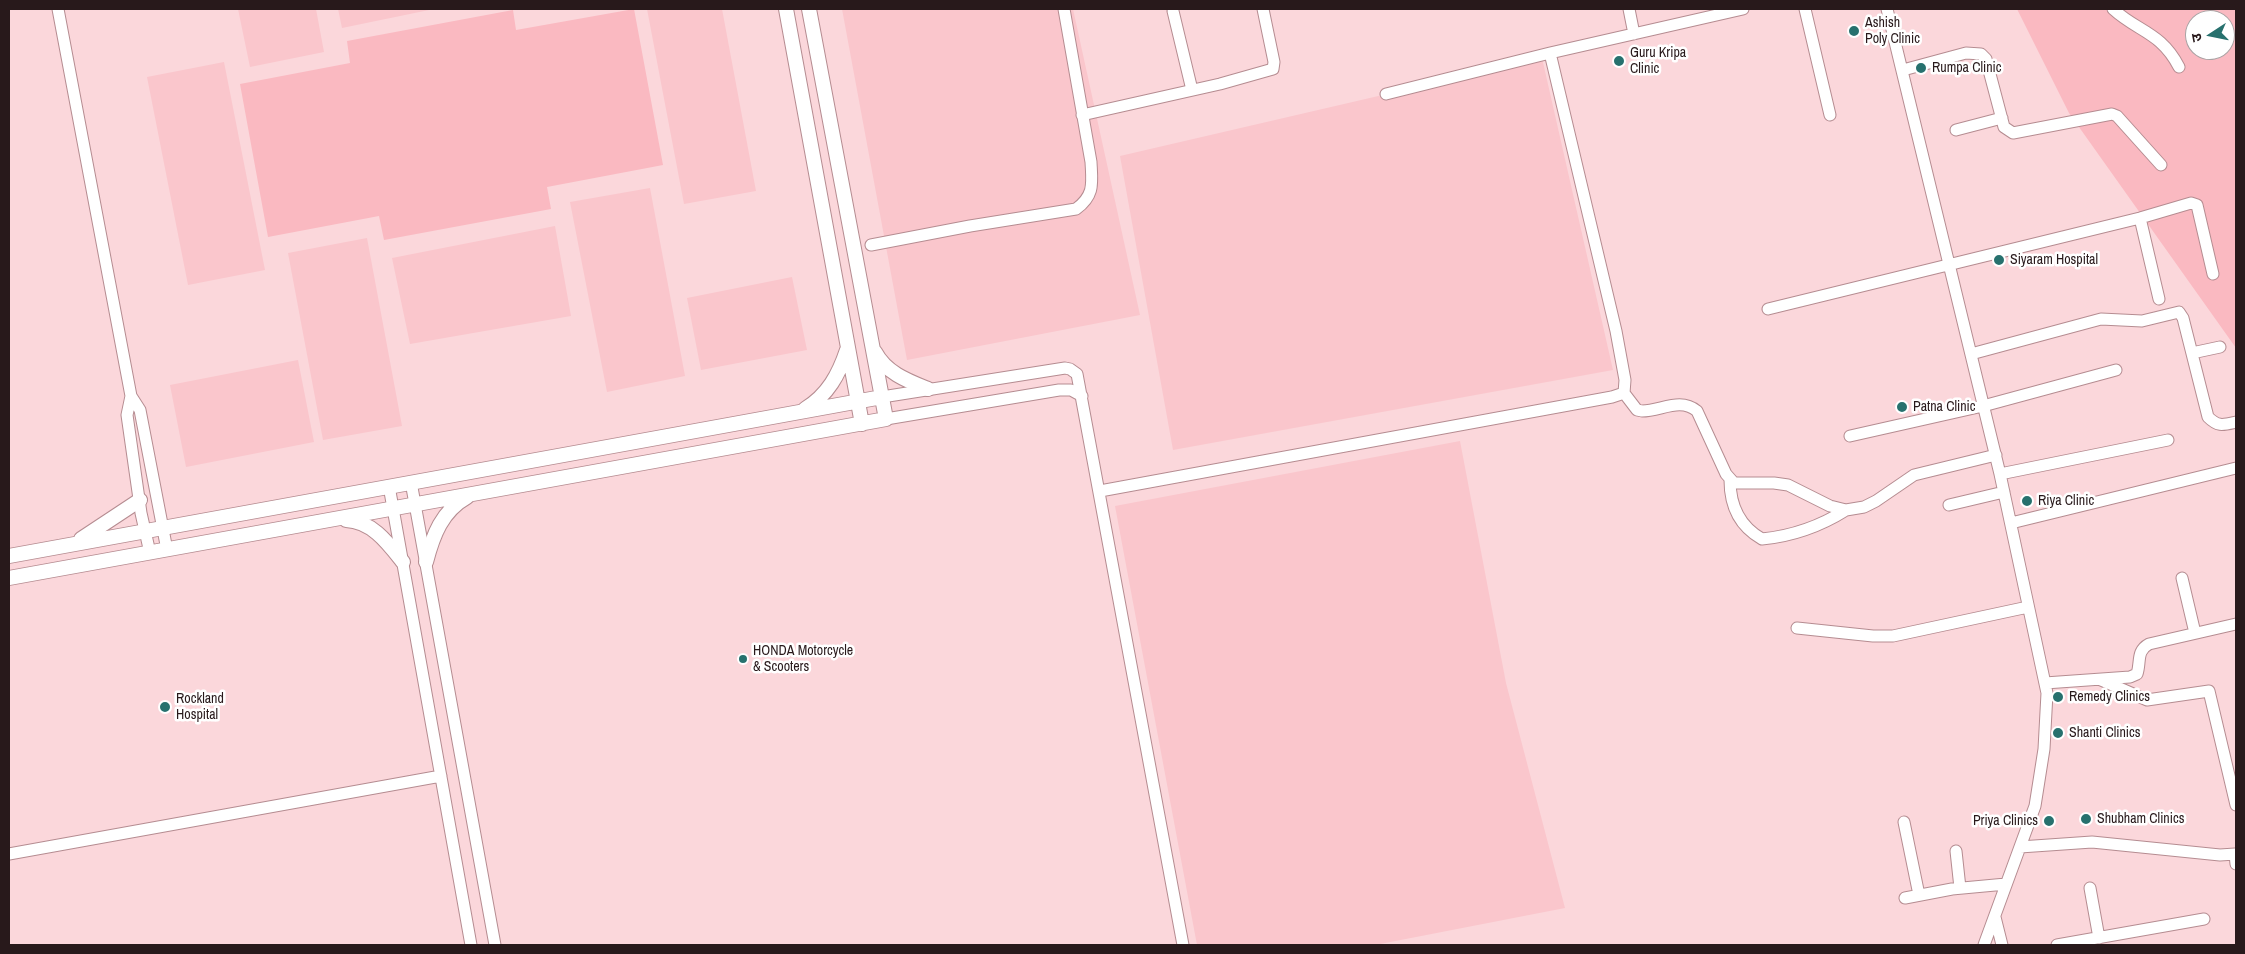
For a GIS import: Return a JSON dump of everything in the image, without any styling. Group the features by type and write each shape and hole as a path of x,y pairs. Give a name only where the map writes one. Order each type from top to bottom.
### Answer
{"main road":[{"path":"786,9 862,424"},
{"path":"9,578 886,419 809,9"},
{"path":"832,261 854,256"},
{"path":"800,412 816,402 830,386 840,370 848,347"},
{"path":"872,347 880,361 896,374 928,389"},
{"path":"9,556 882,397"},
{"path":"426,562 433,538 443,519 457,503 472,494"},
{"path":"72,545 130,509 140,500"},
{"path":"337,519 353,520 366,525 388,542 403,562"}],"street":[{"path":"58,9 131,396 140,410 167,550"},
{"path":"870,245 970,226 1076,209 1088,201 1092,183 1091,162 1064,9"},
{"path":"1082,115 1273,69 1274,62 1263,9"},
{"path":"1629,9 1634,34"},
{"path":"1386,94 1634,34 1705,13 1743,9"},
{"path":"1805,9 1830,115"},
{"path":"1888,9 1996,455 2045,683 2044,749 2035,806 1984,945"},
{"path":"2113,9 2125,20 2160,40 2172,54 2179,67"},
{"path":"1173,11 1192,90"},
{"path":"1550,53 1616,331 1625,380 1624,393 1637,410 1642,411 1683,404 1690,405 1697,411 1730,480 1730,497 1736,514 1750,532 1762,539 1805,531 1827,522 1846,510 1864,507 1876,501 1914,475 1996,455"},
{"path":"1903,70 1966,53 1981,54 1986,59 2004,127 2013,134 2112,114 2117,116 2161,165"},
{"path":"1956,130 2002,118"},
{"path":"1768,309 1950,266 2195,203 2213,274"},
{"path":"2140,218 2159,299"},
{"path":"1971,354 2101,319 2142,322 2175,312 2182,314 2208,417 2215,424 2221,426 2236,422"},
{"path":"2192,353 2220,347"},
{"path":"882,397 1065,368 1077,374 1183,945"},
{"path":"1850,436 1983,406 2116,370"},
{"path":"886,419 1059,390 1070,390 1082,396"},
{"path":"1100,491 1612,397 1624,393"},
{"path":"131,396 127,415 150,553"},
{"path":"2000,474 2168,440"},
{"path":"2011,523 2236,468"},
{"path":"1730,480 1741,484 1774,483 1788,485 1830,506 1846,510"},
{"path":"411,482 494,945"},
{"path":"389,486 471,945"},
{"path":"1950,505 2004,492"},
{"path":"2182,578 2195,633"},
{"path":"1797,628 1873,636 1893,636 2028,607"},
{"path":"2045,683 2134,676 2139,668 2140,653 2143,647 2162,640 2236,624"},
{"path":"2101,680 2147,700 2209,691 2236,805"},
{"path":"9,854 441,776"},
{"path":"1904,822 1919,895"},
{"path":"2020,847 2092,842 2236,857"},
{"path":"1956,851 1960,888"},
{"path":"1905,898 1960,888 2006,884"},
{"path":"2090,888 2099,938"},
{"path":"1995,917 2002,945"},
{"path":"2056,945 2204,919"}],"shaded area":[{"path":"238,9 316,9 324,52 250,67"},
{"path":"338,9 434,9 342,28"},
{"path":"634,9 663,165 547,187 551,209 384,240 379,216 268,237 240,84 350,63 347,41 513,10 516,30"},
{"path":"647,9 722,9 756,191 684,204"},
{"path":"842,9 1073,9 1140,315 907,360"},
{"path":"2017,9 2236,9 2236,348 2069,113"},
{"path":"1542,58 1613,370 1173,450 1120,156"},
{"path":"224,62 265,270 188,285 147,77"},
{"path":"650,188 685,376 607,392 570,202"},
{"path":"555,226 571,316 410,344 392,258"},
{"path":"367,238 402,426 323,440 288,253"},
{"path":"792,277 807,350 701,370 687,298"},
{"path":"298,360 314,442 186,467 170,385"},
{"path":"1460,441 1506,683 1565,908 1375,945 1197,945 1115,506"}],"place":[{"name":"Ashish Poly Clinic","path":"1854,31"},
{"name":"Guru Kripa Clinic","path":"1619,61"},
{"name":"Rumpa Clinic","path":"1921,68"},
{"name":"Siyaram Hospital","path":"1999,260"},
{"name":"Patna Clinic","path":"1902,407"},
{"name":"Riya Clinic","path":"2027,501"},
{"name":"HONDA Motorcycle & Scooters","path":"743,659"},
{"name":"Remedy Clinics","path":"2058,697"},
{"name":"Rockland Hospital","path":"165,707"},
{"name":"Shanti Clinics","path":"2058,733"},
{"name":"Shubham Clinics","path":"2086,819"},
{"name":"Priya Clinics","path":"2049,821"}]}
